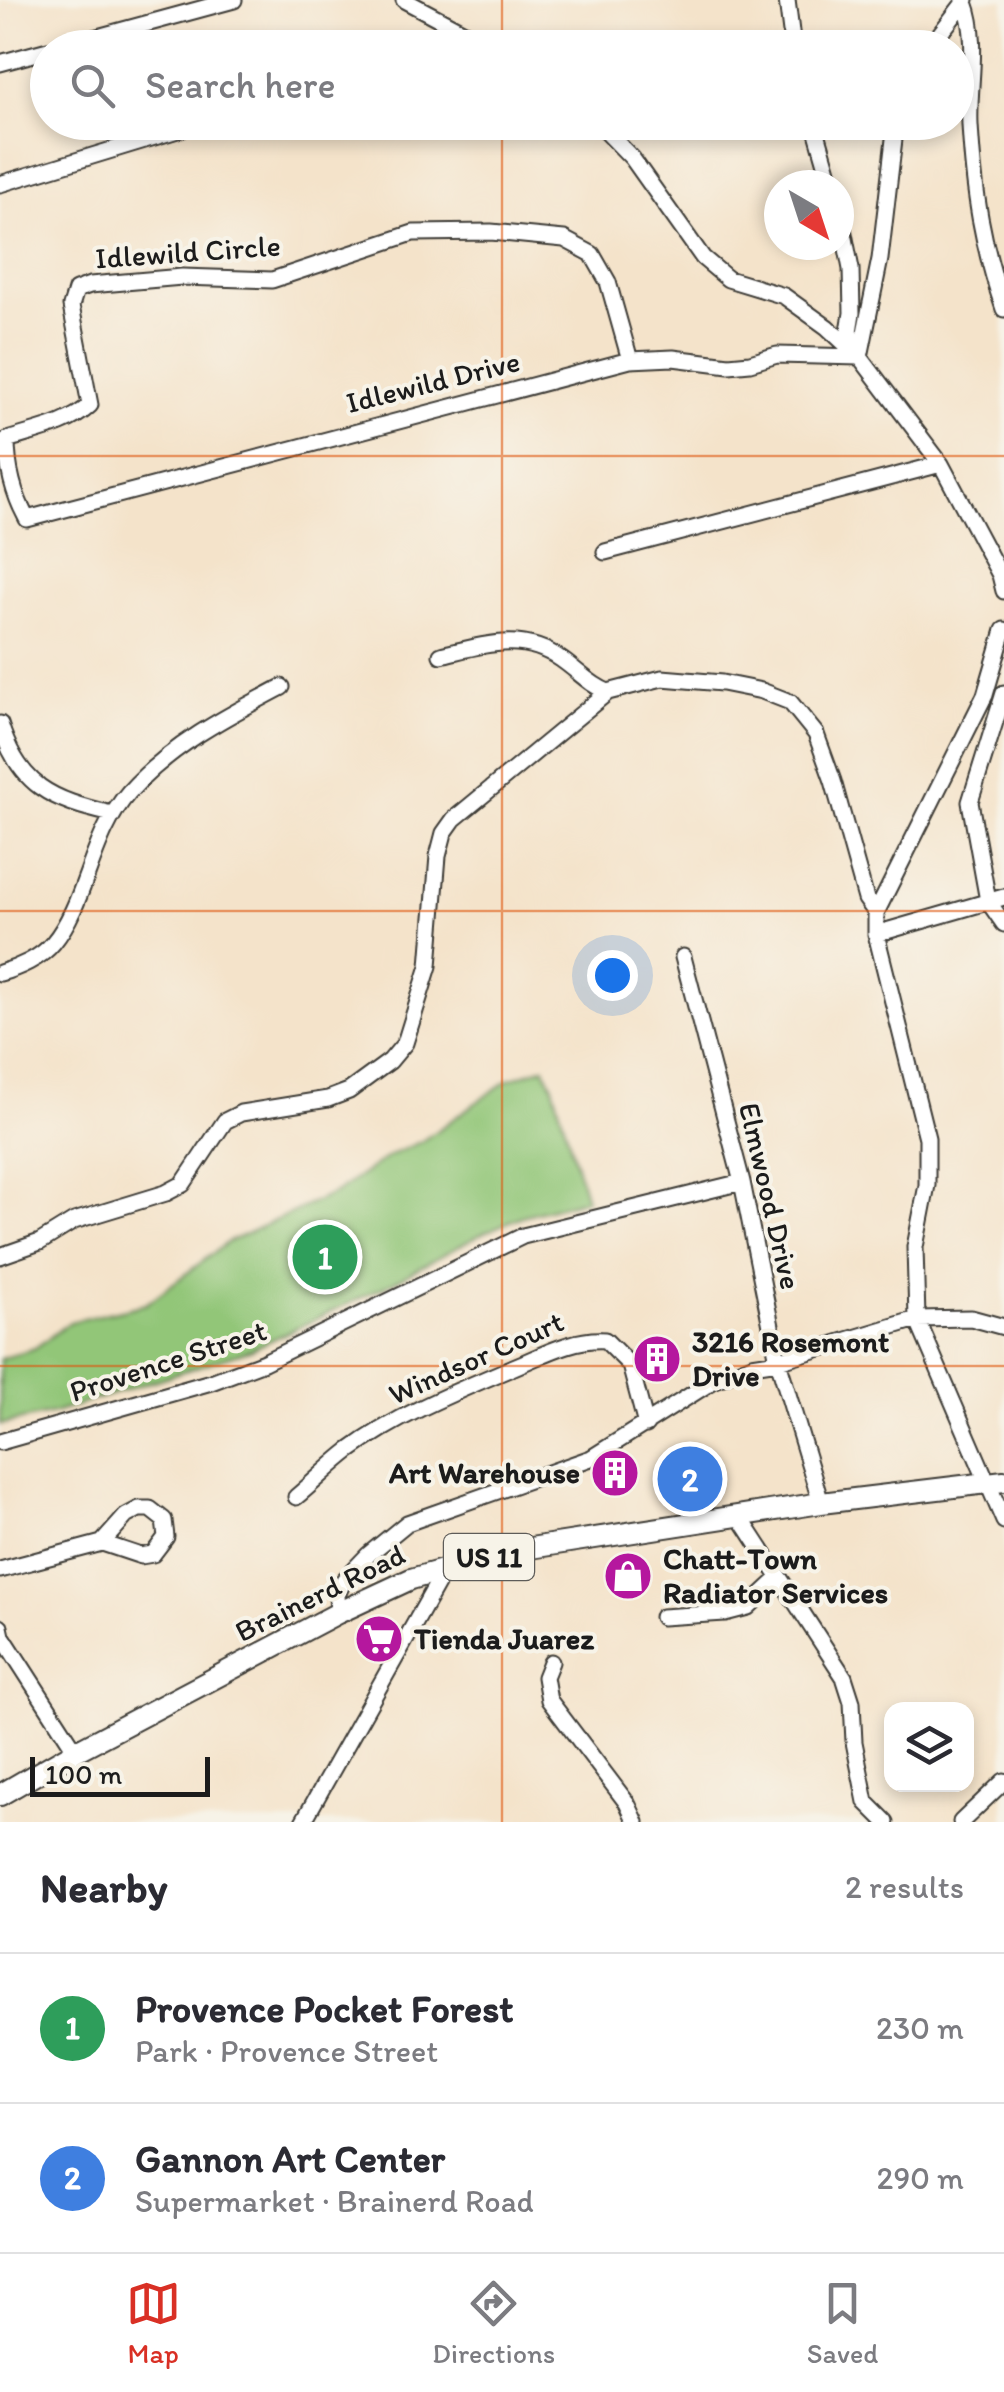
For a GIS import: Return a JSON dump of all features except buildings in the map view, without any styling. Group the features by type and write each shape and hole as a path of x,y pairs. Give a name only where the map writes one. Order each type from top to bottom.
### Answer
{"main road":[{"name":"Brainerd Road","path":"0,1795 338,1613 411,1579 446,1568 511,1551 821,1503 999,1482"}],"street":[{"path":"123,30 234,0"},
{"path":"404,0 463,30"},
{"path":"787,0 791,30"},
{"path":"943,30 966,1"},
{"path":"966,1 974,30"},
{"path":"0,63 30,55"},
{"path":"0,184 145,140"},
{"path":"614,140 632,158 703,258 728,279 784,296 860,357 940,464 1000,575 1004,592"},
{"path":"819,140 828,170"},
{"path":"860,357 880,260 894,140"},
{"path":"971,140 984,252 1004,309"},
{"name":"Idlewild Circle","path":"27,519 17,500 7,456 8,440 64,422 90,405 71,306 76,290 90,285 182,277 272,280 413,234 490,232 564,239 592,254 608,282 630,360"},
{"path":"849,260 849,331 860,357"},
{"name":"Idlewild Drive","path":"27,519 630,360 674,358 750,364 777,356 860,357"},
{"path":"605,552 940,464"},
{"path":"1004,630 984,695 876,913 876,934 927,1138 927,1185 915,1248 917,1319 999,1482 1004,1520"},
{"path":"441,656 502,641 522,642 546,650 596,688 608,692"},
{"path":"0,1256 40,1242 74,1222 166,1193 182,1184 225,1120 241,1112 328,1099 349,1091 390,1060 405,1043 414,1022 429,966 438,856 444,833 454,819 608,692 662,678 689,679 762,692 790,702 816,734 866,899 876,913"},
{"path":"0,974 51,946 64,927 112,814 132,789 185,742 282,687"},
{"path":"1004,693 970,802 1004,924"},
{"path":"0,724 16,766 31,782 83,807 112,814"},
{"path":"876,934 996,899"},
{"name":"Elmwood Drive","path":"684,957 742,1182 778,1361 821,1503"},
{"name":"Provence Street","path":"0,1442 211,1382 264,1362 523,1236 742,1182"},
{"path":"338,1613 337,1594 344,1580 406,1523 590,1458 713,1380 752,1365 778,1361 917,1319 971,1318 1004,1327"},
{"name":"Windsor Court","path":"296,1497 350,1451 386,1428 460,1390 558,1348 590,1339 605,1340 630,1365 646,1425"},
{"path":"740,1517 844,1677 852,1702 854,1742 866,1802 886,1822"},
{"path":"0,1570 102,1544"},
{"path":"302,1822 446,1568"},
{"path":"662,1617 726,1613 748,1607 778,1579"},
{"path":"0,1627 76,1751"},
{"path":"551,1662 545,1677 550,1700 627,1804 636,1822"},
{"path":"962,1822 1004,1781"}],"green space":[{"path":"544,1067 586,1199 522,1216 483,1233 388,1285 252,1349 54,1413 0,1425 0,1359 35,1348 70,1322 146,1304 228,1242 335,1193 389,1156 422,1141 508,1080"}],"place":[{"name":"Provence Pocket Forest","path":"325,1257"},
{"name":"3216 Rosemont Drive","path":"657,1359"},
{"name":"Art Warehouse","path":"615,1473"},
{"name":"Gannon Art Center","path":"690,1479"},
{"name":"Chatt-Town Radiator Services","path":"628,1576"},
{"name":"Tienda Juarez","path":"379,1639"}]}
